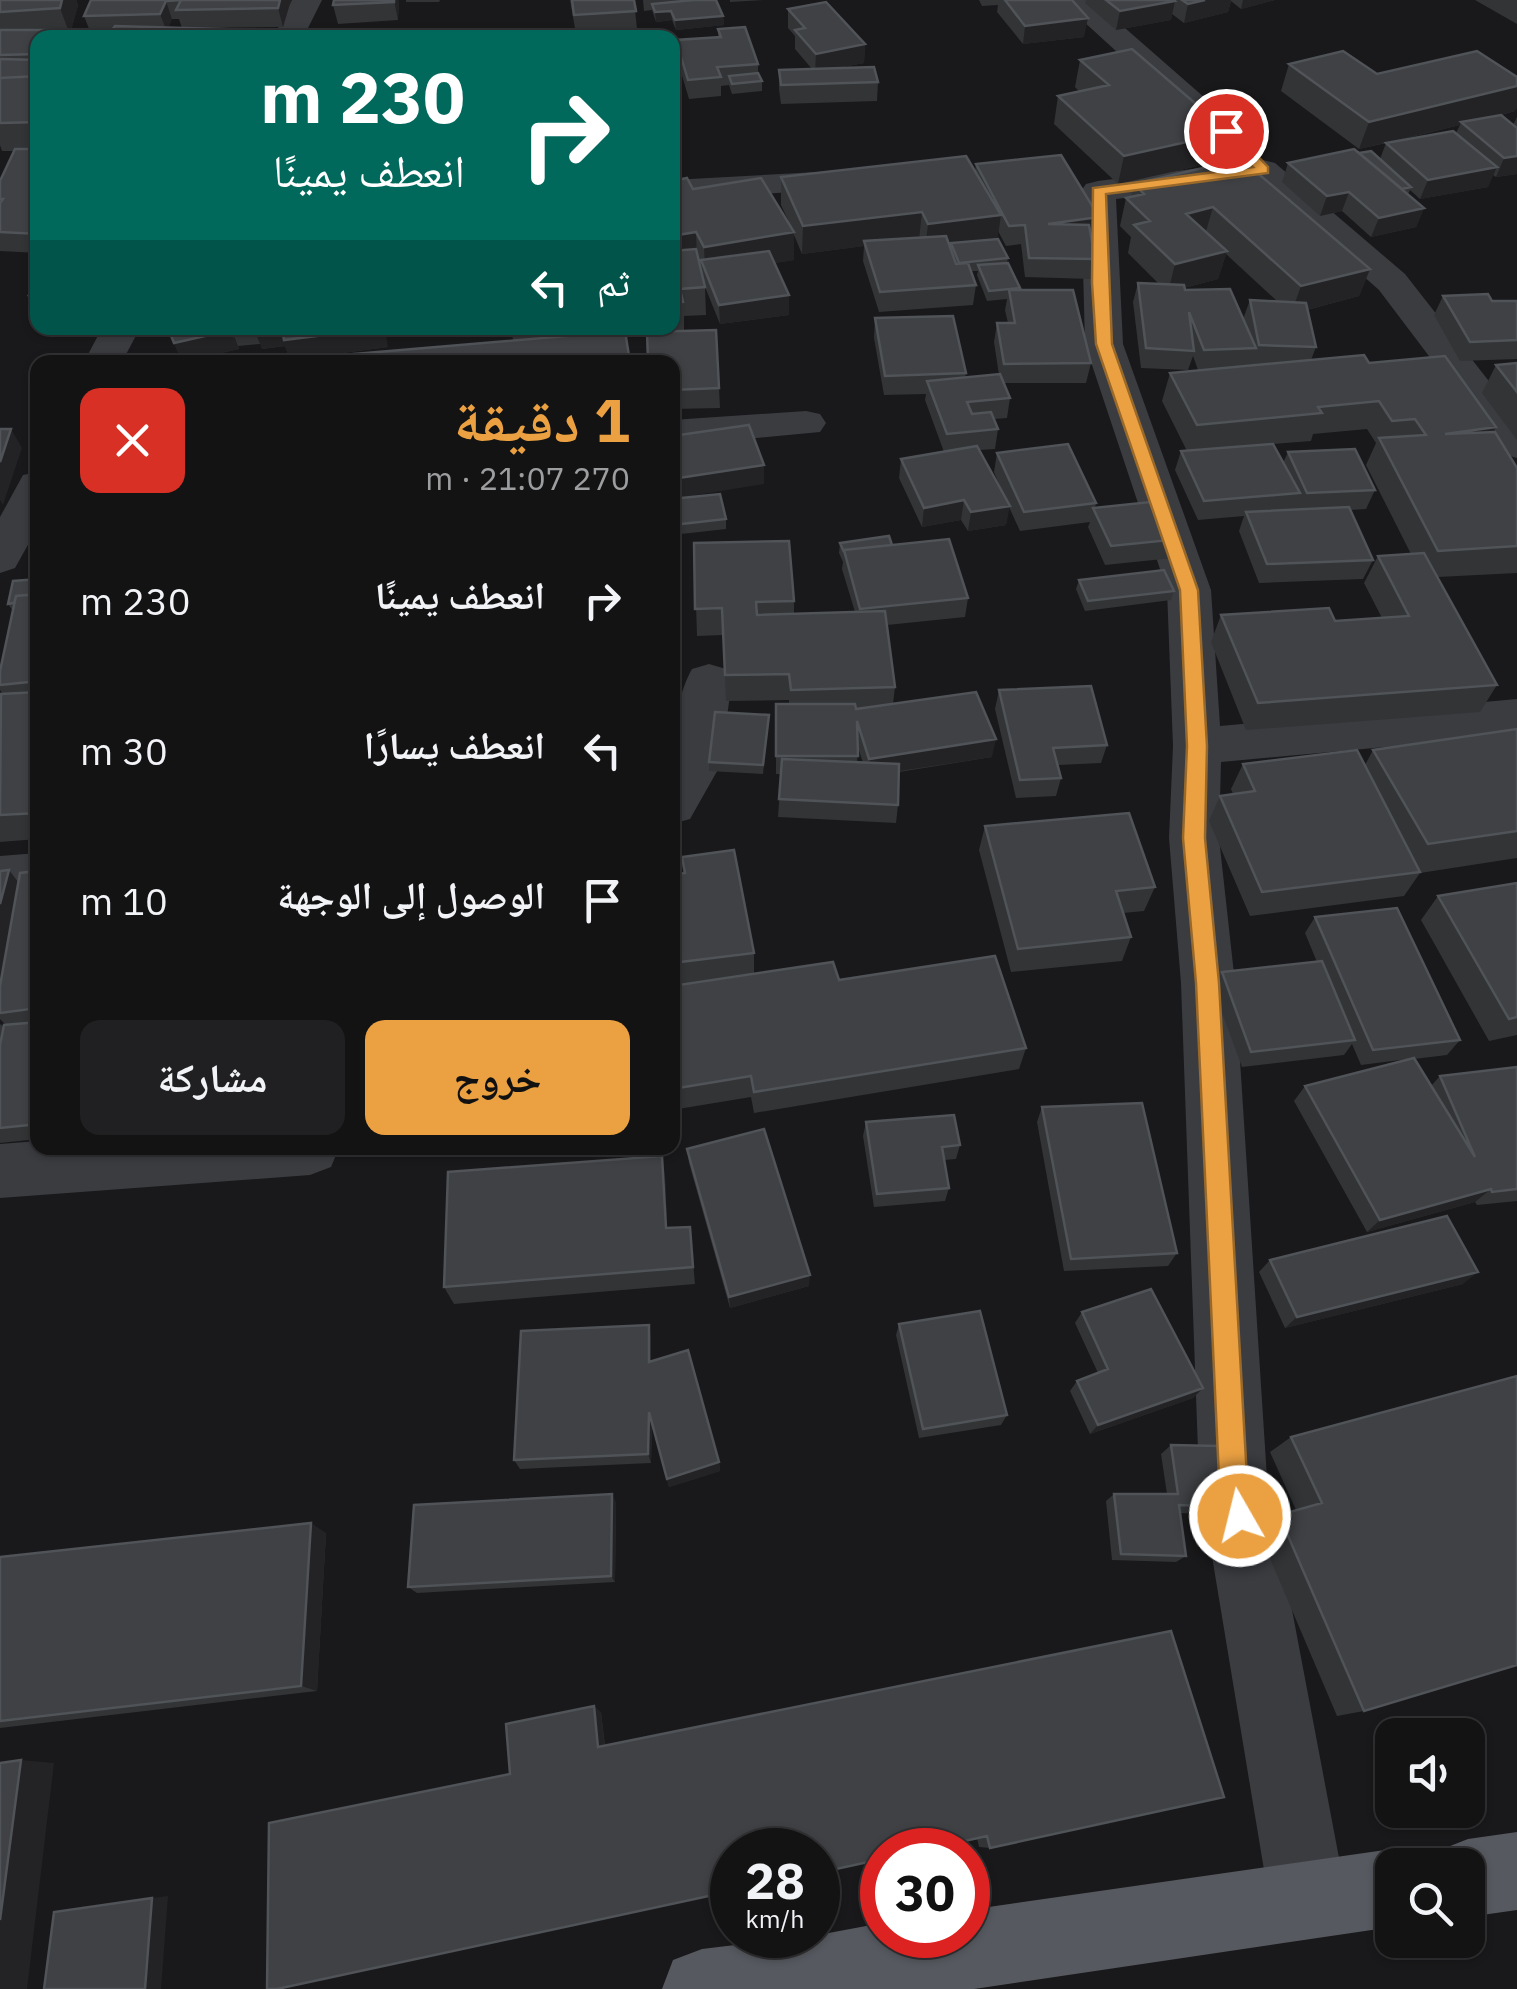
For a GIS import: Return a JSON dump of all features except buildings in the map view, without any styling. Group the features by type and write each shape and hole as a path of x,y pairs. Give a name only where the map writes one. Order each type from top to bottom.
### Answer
{"main road":[{"path":"1485,1876 1517,1871"},
{"path":"702,1989 1375,1890"}],"street":[{"path":"292,30 307,0"},
{"path":"1075,0 1170,80 1263,170 1392,282 1517,446"},
{"path":"1263,170 1098,191 1104,344 1189,590 1197,746 1194,838 1208,983 1233,1478 1308,1900"},
{"path":"680,190 887,178"},
{"path":"680,432 806,423"},
{"path":"0,558 30,500"},
{"path":"680,791 695,766 709,681"},
{"path":"1197,746 1517,717"},
{"path":"0,877 30,875"},
{"path":"0,1172 220,1155"}],"route":[{"path":"1226,131 1263,170 1098,191 1104,344 1189,590 1197,746 1194,838 1208,983 1233,1478 1240,1516"}]}
